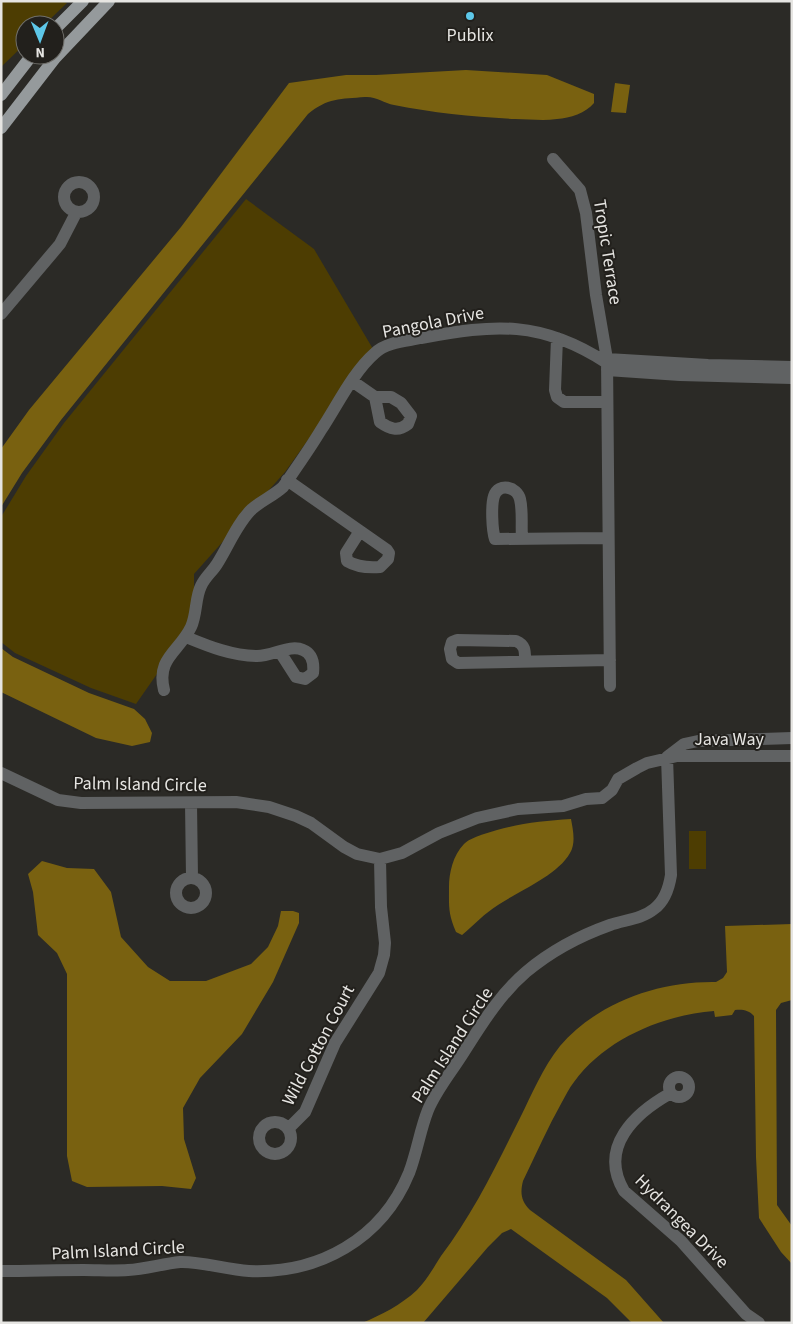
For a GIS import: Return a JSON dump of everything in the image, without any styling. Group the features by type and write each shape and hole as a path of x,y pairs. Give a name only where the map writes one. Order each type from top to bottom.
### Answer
{"main road":[{"path":"65,19 83,1"},
{"path":"1,128 55,58 110,1"},
{"path":"1,95 24,65"}],"street":[{"name":"Tropic Terrace","path":"554,159 580,190 586,213 596,296 607,364"},
{"path":"1,314 60,244 76,213"},
{"name":"Pangola Drive","path":"164,690 161,677 163,666 192,626 200,588 207,576 245,516 253,508 274,496 287,480 352,381 377,350 403,342 467,330 502,327 534,331 557,338 580,347 607,364"},
{"path":"557,338 554,390 557,397 564,402 607,402"},
{"path":"607,364 792,367"},
{"path":"607,364 680,375 792,378"},
{"path":"607,364 610,686"},
{"path":"352,381 375,397"},
{"path":"287,480 360,531"},
{"path":"522,539 608,538"},
{"path":"186,636 209,647 246,655 269,655 280,652"},
{"path":"525,662 525,648 522,643 516,641 457,640 452,642 450,650 452,659 458,663 525,662 610,660"},
{"name":"Palm Island Circle","path":"1,773 58,800 81,803 247,803 281,810 310,823 357,854 380,858 402,853 439,833 478,818 518,809 563,806 586,799 602,798 612,790 618,779 647,763 667,757 684,744 698,741 792,738"},
{"name":"Java Way","path":"667,757 792,756"},
{"name":"Palm Island Circle","path":"1,1271 127,1270 182,1262 246,1271 288,1269 308,1265 328,1257 346,1248 365,1234 390,1206 403,1185 412,1162 423,1122 437,1092 488,1014 506,992 526,972 560,948 585,935 644,915 655,908 664,898 671,875 667,757"},
{"path":"191,803 192,878"},
{"name":"Wild Cotton Court","path":"288,1129 304,1112 335,1044 378,972 384,956 385,943 380,907 380,858"},
{"name":"Hydrangea Drive","path":"671,1093 634,1120 619,1142 615,1154 614,1168 617,1180 624,1191 694,1254 746,1314 759,1323"}],"shaded area":[{"path":"1,1 60,1 67,3 54,15 15,15 15,54 1,67"},
{"path":"466,70 547,75 594,94 594,103 587,110 572,116 546,120 469,116 394,105 369,97 335,100 315,109 308,114 61,420 22,473 1,507 1,449 29,410 181,227 289,83 346,75"},
{"path":"615,83 630,85 626,113 611,112"},
{"path":"246,199 314,249 373,349 285,472 194,574 194,621 136,704 91,688 15,653 1,642 1,517 26,476 64,423"},
{"path":"1,648 13,657 89,693 134,709 145,719 152,733 150,742 132,746 96,738 1,692"},
{"path":"571,819 574,836 572,849 557,868 493,908 462,935 456,932 449,910 449,882 454,859 464,844 476,837 516,825"},
{"path":"689,831 706,831 706,869 689,869"},
{"path":"42,861 67,868 94,869 111,892 121,937 148,967 170,981 206,981 251,964 268,947 278,926 281,911 299,913 299,923 273,982 242,1034 200,1078 183,1108 184,1139 196,1178 191,1189 162,1186 87,1187 72,1181 67,1156 67,974 57,953 38,935 33,892 28,874"},
{"path":"792,924 792,1000 781,1003 776,1010 777,1205 792,1226 792,1264 781,1252 759,1218 754,1016 748,1011 740,1010 735,1010 732,1015 715,1017 714,1011 695,1013 655,1024 636,1032 602,1053 587,1067 571,1087 557,1111 523,1181 522,1189 523,1200 530,1210 626,1280 664,1323 632,1323 607,1298 511,1229 502,1233 488,1247 423,1323 362,1323 398,1305 417,1290 427,1278 453,1240 483,1189 548,1063 560,1046 575,1031 592,1017 631,997 673,985 716,982 723,978 727,972 725,926"}],"place":[{"name":"Publix","path":"470,16"}]}
